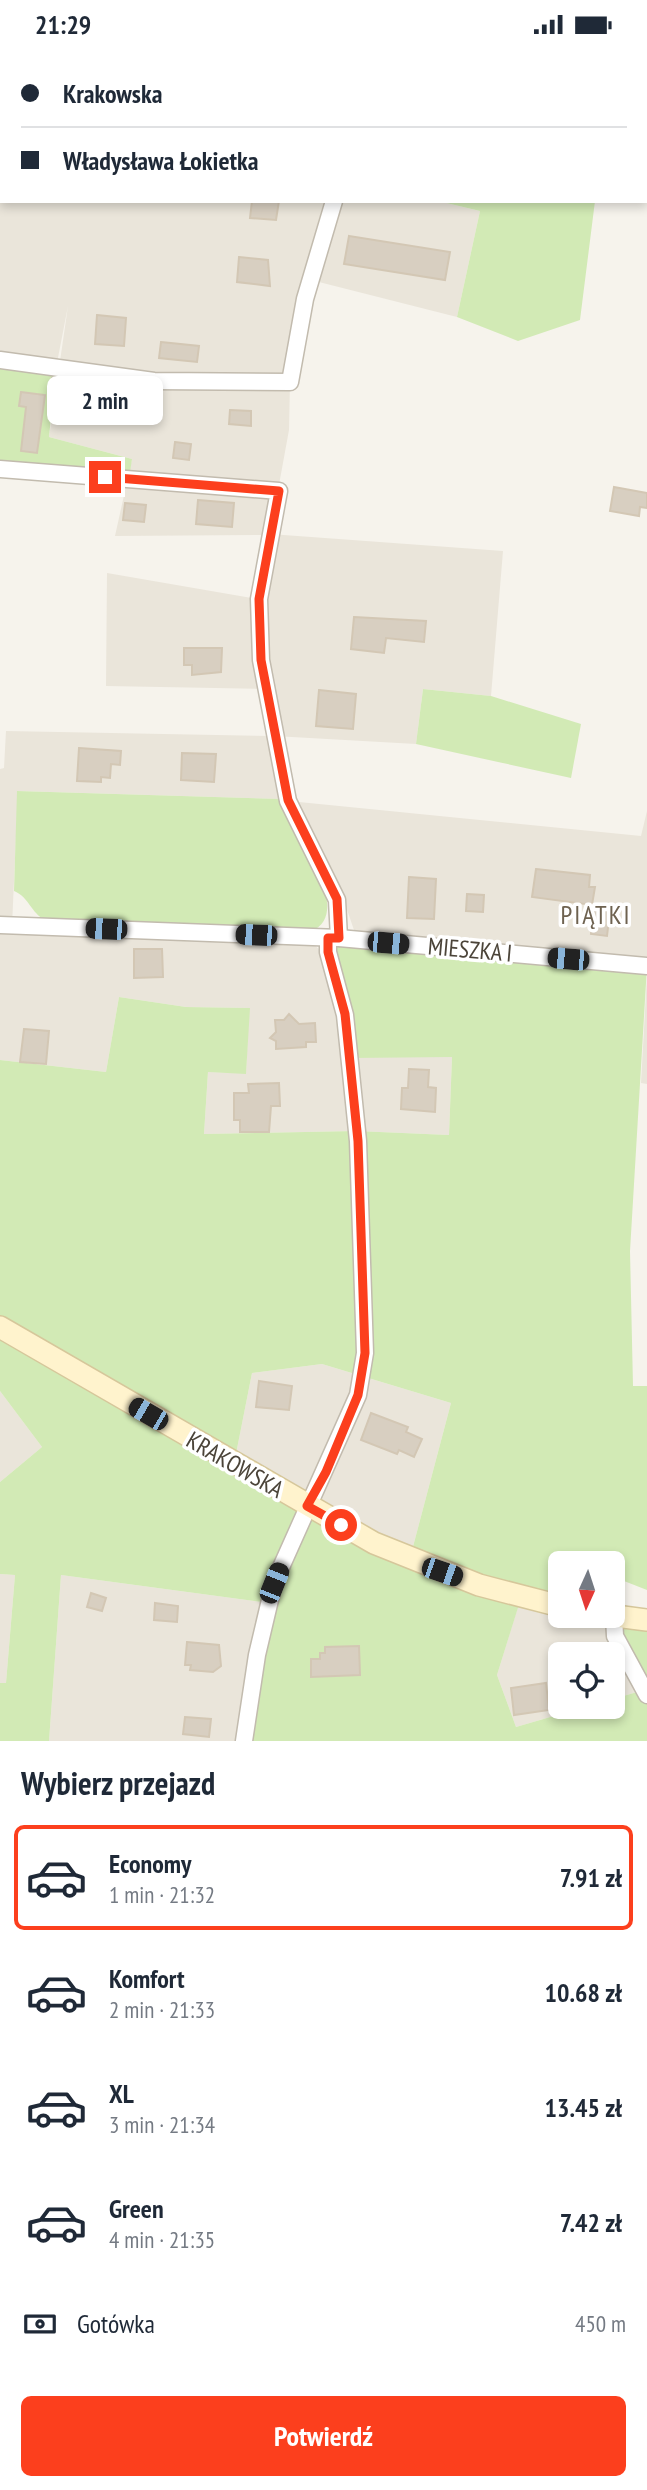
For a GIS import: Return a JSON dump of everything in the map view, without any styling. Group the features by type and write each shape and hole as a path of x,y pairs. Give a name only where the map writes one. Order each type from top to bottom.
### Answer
{"main road":[{"name":"KRAKOWSKA","path":"0,1327 374,1543 442,1572 548,1603"},
{"path":"625,1618 647,1620"}],"street":[{"path":"0,360 154,381 290,382 305,299 333,203"},
{"path":"0,468 279,491 259,599 261,660 288,800 337,899 334,938 328,952 345,1014 358,1141 365,1353 358,1395 326,1472 307,1506 274,1583 257,1655 244,1741"},
{"name":"MIESZKA I","path":"0,925 334,938 647,966"},
{"path":"613,1628 615,1636 647,1695"}],"shaded area":[{"path":"0,203 323,203 310,252 320,249 333,203 446,203 480,211 457,317 311,280 290,382 289,430 270,534 503,551 491,696 423,689 416,744 274,736 281,799 18,791 12,926 314,945 452,1057 449,1135 356,1131 204,1134 208,1072 246,1073 249,1008 186,1007 119,997 106,1072 0,1060 0,769 4,768 6,731 273,736 265,689 106,686 107,573 258,599 270,535 115,536 132,459 49,437 68,306 56,368 0,360"},
{"path":"299,802 641,836 647,811 647,966 355,933 340,889"},
{"path":"647,976 647,1084 641,1083"},
{"path":"322,1364 451,1403 410,1558 234,1464 252,1373"},
{"path":"0,1391 42,1447 0,1482"},
{"path":"0,1574 15,1575 6,1683 0,1683"},
{"path":"61,1575 269,1603 245,1741 49,1741"},
{"path":"521,1597 548,1609 548,1628 614,1628 621,1642 548,1642 548,1718 516,1727 497,1675"},
{"path":"625,1650 644,1690 625,1696"}],"green space":[{"path":"446,203 595,203 580,320 518,341 457,317 480,211"},
{"path":"0,360 56,368 49,437 132,459 129,479 0,469"},
{"path":"423,689 491,696 581,724 571,778 416,744"},
{"path":"17,791 281,799 309,848 325,889 327,907 323,922 311,931 45,920 14,891"},
{"path":"339,938 647,966 630,1251 633,1386 647,1386 647,1590 625,1581 625,1551 548,1551 548,1604 521,1598 497,1675 516,1727 548,1718 625,1719 625,1696 644,1690 618,1628 625,1628 625,1617 647,1620 647,1741 244,1741 269,1603 61,1575 49,1741 0,1741 0,1683 6,1683 15,1575 0,1574 0,1482 42,1447 0,1391 0,1060 106,1072 119,997 186,1007 250,1008 246,1074 208,1072 204,1134 356,1131 449,1135 452,1057 350,1058 328,952","holes":["322,1364 451,1403 410,1558 234,1464 252,1373"]}],"building":[{"path":"252,203 279,203 276,220 250,218"},
{"path":"349,236 450,252 445,280 344,264"},
{"path":"239,257 268,260 270,286 237,282"},
{"path":"97,315 126,318 124,346 95,344"},
{"path":"161,342 199,346 197,362 159,358"},
{"path":"52,378 84,382 81,409 48,405"},
{"path":"21,392 45,395 37,453 21,451 26,407 19,406"},
{"path":"230,410 251,411 251,426 229,424"},
{"path":"175,442 191,444 189,460 173,458"},
{"path":"614,487 647,493 647,508 640,507 639,516 610,511"},
{"path":"198,500 234,503 232,527 196,524"},
{"path":"125,503 146,505 144,522 123,520"},
{"path":"354,617 426,621 424,642 386,638 384,653 351,649"},
{"path":"184,648 222,648 221,672 192,675 192,665 184,665"},
{"path":"319,690 356,694 353,729 316,726"},
{"path":"79,748 121,751 120,765 111,764 110,778 101,777 101,782 77,781"},
{"path":"182,753 216,754 214,782 181,780"},
{"path":"536,869 590,875 589,887 595,887 592,905 532,897"},
{"path":"409,877 436,879 434,919 407,918"},
{"path":"467,894 484,895 483,912 466,911"},
{"path":"594,908 610,910 607,936 591,934"},
{"path":"134,949 162,949 163,977 134,978"},
{"path":"289,1014 299,1024 315,1023 316,1042 306,1042 306,1047 276,1049 276,1041 270,1038 276,1032 275,1020 284,1020"},
{"path":"24,1029 49,1031 46,1064 20,1062"},
{"path":"409,1069 429,1070 428,1087 436,1088 435,1112 401,1109 402,1088 408,1088"},
{"path":"279,1083 280,1106 271,1106 269,1132 240,1132 240,1120 234,1120 234,1093 249,1093 248,1084"},
{"path":"259,1381 292,1386 289,1410 256,1407"},
{"path":"371,1413 408,1427 406,1432 422,1439 414,1457 399,1450 397,1454 361,1440"},
{"path":"91,1593 106,1598 102,1611 87,1607"},
{"path":"155,1603 178,1606 177,1622 154,1620"},
{"path":"187,1642 219,1645 221,1666 213,1672 190,1670 191,1665 185,1665"},
{"path":"359,1646 360,1675 311,1677 311,1659 320,1659 320,1653 325,1653 325,1647"},
{"path":"546,1683 548,1710 514,1715 511,1688"},
{"path":"185,1717 211,1719 209,1737 183,1734"}],"district":[{"name":"PIĄTKI","path":"596,915"}],"route":[{"path":"105,477 279,491 259,599 261,660 269,715 288,800 337,899 339,938 328,938 328,952 345,1014 358,1141 365,1353 358,1395 326,1472 307,1506 341,1525"}]}
